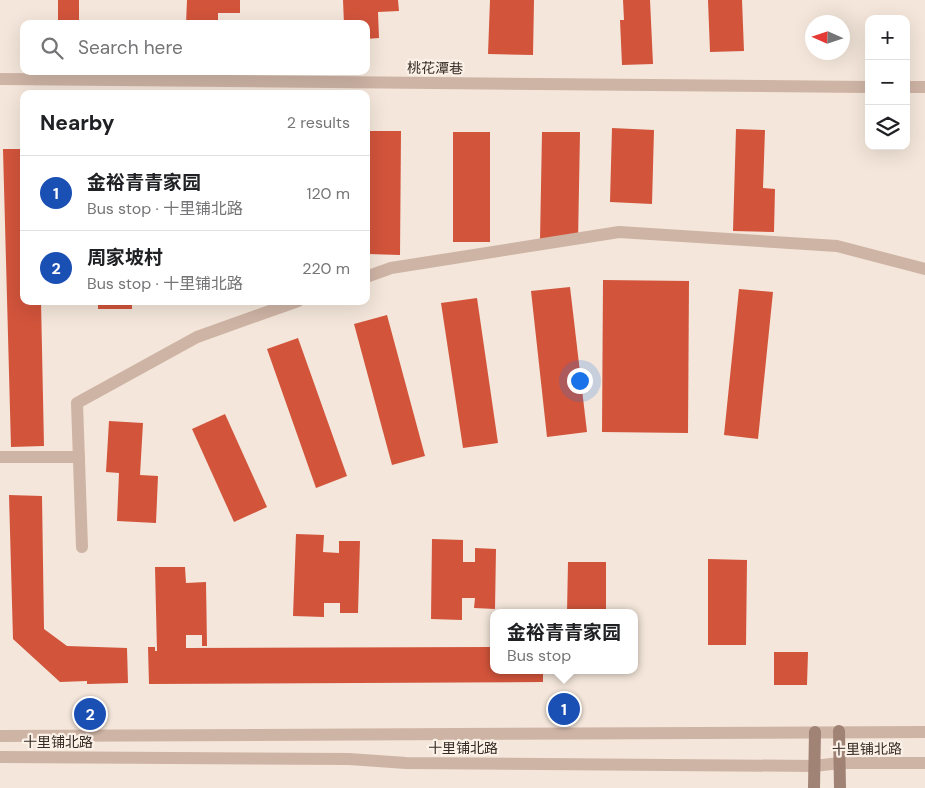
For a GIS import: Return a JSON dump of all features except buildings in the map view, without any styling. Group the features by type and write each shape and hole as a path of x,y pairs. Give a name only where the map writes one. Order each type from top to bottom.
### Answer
{"main road":[{"path":"839,731 840,788"},
{"path":"814,788 815,732"}],"street":[{"name":"桃花潭巷","path":"0,79 865,87"},
{"path":"910,87 925,87"},
{"path":"370,276 391,268 619,232 837,246 925,269"},
{"path":"82,547 78,403 198,337 287,305"},
{"path":"0,457 79,457"},
{"name":"十里铺北路","path":"0,736 925,732"},
{"name":"十里铺北路","path":"0,757 349,759 406,763 814,766 840,763 925,763"}],"place":[{"name":"金裕青青家园","path":"564,709"},
{"name":"周家坡村","path":"90,714"}]}
